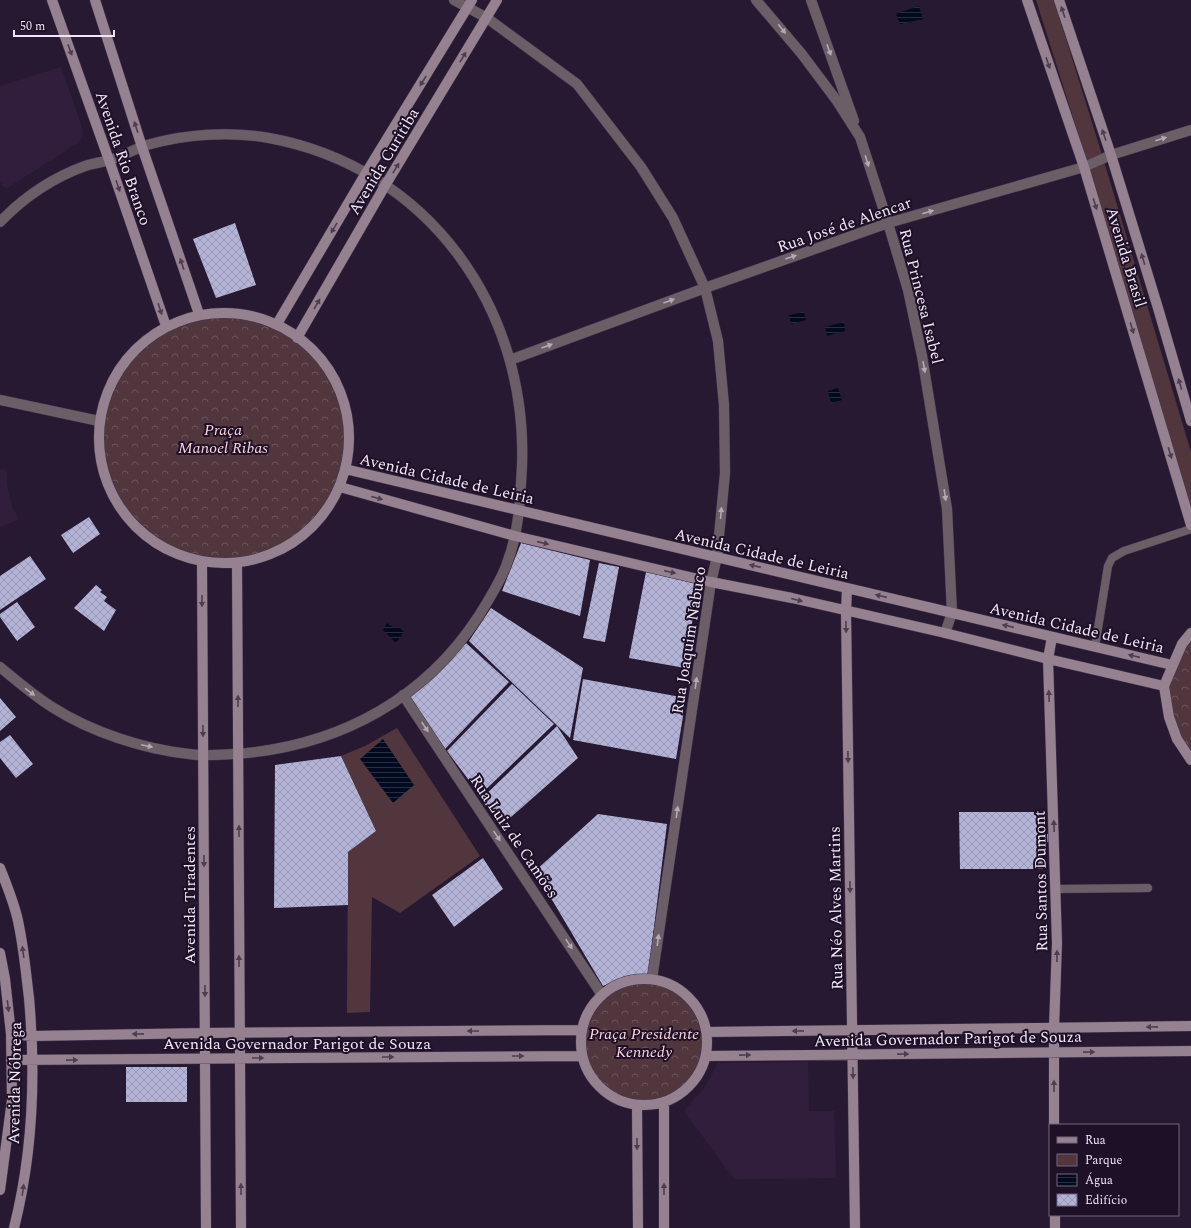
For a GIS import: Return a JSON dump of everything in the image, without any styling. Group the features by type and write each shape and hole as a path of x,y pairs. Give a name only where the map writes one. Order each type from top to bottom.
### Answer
{"main road":[{"name":"Avenida Rio Branco","path":"52,0 166,326"},
{"name":"Avenida Rio Branco","path":"95,0 142,147 199,314"},
{"name":"Avenida Curitiba","path":"297,338 386,184 497,0"},
{"name":"Avenida Brasil","path":"1027,0 1084,166 1191,525"},
{"name":"Avenida Brasil","path":"1059,0 1111,155 1191,421"},
{"name":"Avenida Curitiba","path":"277,324 366,173 470,3"},
{"path":"199,314 240,314 277,324 297,338 324,363 343,401 349,443 345,469 340,487 311,529 283,549 261,558 237,563 219,564 202,562 177,555 145,536 121,509 105,476 99,440 99,421 104,404 119,369 145,341 166,326 199,314"},
{"name":"Avenida Cidade de Leiria","path":"345,469 1172,665"},
{"path":"340,487 515,536 711,582 792,598 846,612 945,633 1164,686"},
{"name":"Avenida Tiradentes","path":"202,562 206,1228"},
{"path":"237,563 241,1228"},
{"name":"Rua Néo Alves Martins","path":"847,588 846,612 855,1228"},
{"path":"1191,633 1182,644 1164,686 1169,717 1177,739 1191,760"},
{"name":"Rua Santos Dumont","path":"1052,637 1048,659 1057,963 1054,1028 1054,1124"},
{"name":"Avenida Nóbrega","path":"0,868 19,925 27,978 33,1060 32,1105 28,1152 22,1199 14,1228"},
{"name":"Avenida Nóbrega","path":"0,953 5,979 11,1034 12,1100 0,1190"},
{"path":"652,979 666,982 678,988 688,997 700,1013 706,1032 706,1056 691,1085 674,1098 650,1105 637,1105 622,1101 608,1094 597,1084 588,1072 582,1056 582,1030 586,1016 593,1004 602,995 613,987 626,981 652,979"},
{"name":"Avenida Governador Parigot de Souza","path":"706,1032 1191,1026"},
{"name":"Avenida Governador Parigot de Souza","path":"11,1034 32,1036 582,1030"},
{"name":"Avenida Governador Parigot de Souza","path":"706,1056 1191,1051"},
{"name":"Avenida Governador Parigot de Souza","path":"11,1060 582,1056"},
{"path":"664,1102 664,1228"},
{"path":"637,1105 638,1228"},
{"path":"1055,1216 1055,1228"}],"street":[{"name":"Rua Joaquim Nabuco","path":"454,0 470,3 487,18 577,84 641,167 673,218 705,288 718,341 724,405 724,474 716,557 652,979"},
{"name":"Rua Princesa Isabel","path":"756,0 801,53 837,101 860,137 888,223 908,290 922,356 935,430 947,509 952,613"},
{"path":"811,0 860,137"},
{"name":"Rua José de Alencar","path":"510,360 705,288 888,223 1084,166 1111,155 1191,130"},
{"path":"0,222 21,202 45,184 85,166 109,160 142,147 167,140 205,135 236,134 260,136 302,145 324,153 386,184 430,222 471,271 497,322 510,360 520,405 522,448 520,510 515,536 506,567 492,595 467,634 446,659 425,679 403,695 385,708 362,721 325,737 303,744 274,750 238,754 187,754 141,745 102,732 53,708 26,689 0,667"},
{"path":"0,400 99,421"},
{"path":"945,633 952,613"},
{"name":"Rua Luiz de Camões","path":"403,695 602,995"}],"lane":[{"path":"1095,647 1108,566 1112,558 1124,550 1191,529"},
{"path":"1056,889 1148,888"}],"shaded area":[{"path":"61,67 81,124 82,135 80,140 6,189 0,182 0,86"},
{"path":"0,470 7,470 7,484 12,507 19,519 0,527"},
{"path":"808,1062 809,1111 834,1111 836,1178 734,1179 684,1111 705,1087 718,1063"}],"green space":[{"path":"1036,0 1054,0 1103,158 1191,452 1191,509 1088,165"},
{"name":"Praça Manoel Ribas","path":"224,313 248,316 272,323 293,334 312,350 328,369 339,390 346,414 349,438 346,462 339,486 328,507 312,526 293,542 272,553 248,560 224,563 200,560 176,553 155,542 136,526 120,507 109,486 102,462 99,438 102,414 109,390 120,369 136,350 155,334 176,323 200,316"},
{"path":"1191,633 1191,760 1177,739 1167,677"},
{"path":"397,728 480,856 400,913 372,897 370,1012 347,1013 348,852 376,831 341,756 365,746"},
{"name":"Praça Presidente Kennedy","path":"650,979 674,986 689,997 700,1012 706,1030 706,1054 700,1072 689,1087 674,1098 656,1104 638,1105 614,1098 599,1087 588,1072 582,1054 581,1036 588,1012 599,997 614,986 632,980"}],"water":[{"path":"919,6 923,19 900,24 896,14"},
{"path":"804,312 806,320 791,324 789,315"},
{"path":"844,322 845,331 827,336 825,327"},
{"path":"838,388 842,400 831,403 828,391"},
{"path":"387,623 394,628 399,627 404,632 396,643 383,630"},
{"path":"383,739 414,785 393,803 360,759"}],"building":[{"path":"235,223 256,285 216,298 193,239"},
{"path":"89,517 100,534 73,553 61,535"},
{"path":"521,543 590,560 580,616 502,591"},
{"path":"30,556 46,579 0,610 0,576"},
{"path":"599,563 619,567 605,642 583,638"},
{"path":"646,572 698,584 685,668 629,658"},
{"path":"96,585 102,590 100,592 107,597 104,601 116,610 104,631 74,608"},
{"path":"17,602 35,627 17,641 0,617 0,614"},
{"path":"491,608 583,668 570,738 469,641"},
{"path":"466,643 509,682 445,749 409,695"},
{"path":"583,679 686,698 676,759 573,740"},
{"path":"512,684 554,724 480,795 447,751"},
{"path":"0,698 16,717 0,731"},
{"path":"557,726 578,758 501,826 481,799"},
{"path":"10,735 33,764 16,778 0,758 0,742"},
{"path":"341,756 376,831 348,852 348,905 274,908 275,765"},
{"path":"959,812 1043,812 1045,834 1049,834 1049,842 1047,842 1047,849 1043,853 1043,869 960,869"},
{"path":"598,814 667,824 648,975 629,975 603,986 535,871"},
{"path":"483,858 503,889 454,927 432,895"},
{"path":"126,1067 187,1067 187,1102 126,1102"}]}
